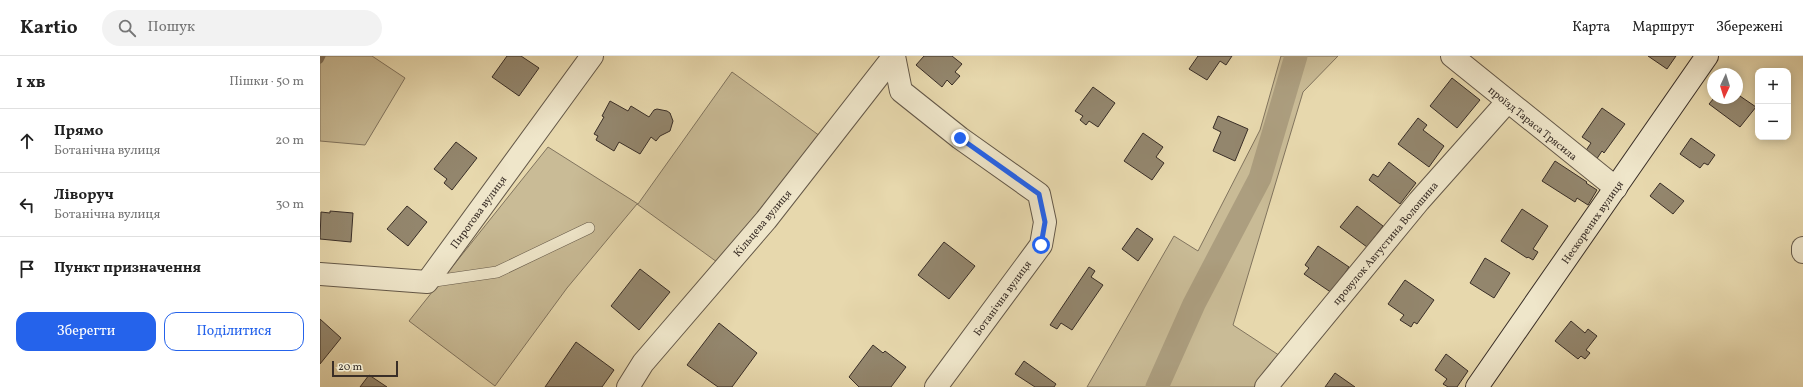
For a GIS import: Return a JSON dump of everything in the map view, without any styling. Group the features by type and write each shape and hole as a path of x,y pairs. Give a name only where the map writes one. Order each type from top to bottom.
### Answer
{"street":[{"name":"Пирогова вулиця","path":"427,282 592,56"},
{"name":"Кільцева вулиця","path":"628,387 643,363 766,220 894,56"},
{"name":"Ботанічна вулиця","path":"894,56 900,91 960,138 1039,194 1045,222 1041,245 936,387"},
{"name":"проїзд Тараса Трясила","path":"1452,56 1507,102 1616,188"},
{"name":"Нескорених вулиця","path":"1477,387 1707,56"},
{"name":"провулок Августина Волошина","path":"1269,386 1419,201 1507,102"},
{"path":"320,274 427,282"}],"lane":[{"path":"427,282 497,272 588,228"}],"shaded area":[{"path":"320,56 372,56 405,78 365,145 320,141"},
{"path":"1281,56 1338,56 1303,92 1233,325 1297,367 1280,387 1087,387 1174,236 1198,251 1260,130"},
{"path":"732,72 820,136 717,262 637,204 567,288 495,386 409,321 548,147 638,204"}],"building":[{"path":"507,56 521,56 539,68 519,96 492,77"},
{"path":"924,56 952,56 962,64 955,72 960,76 952,85 947,80 942,87 916,65"},
{"path":"1198,56 1232,56 1226,65 1220,61 1207,80 1189,69"},
{"path":"1648,56 1676,56 1667,69"},
{"path":"1452,78 1480,100 1457,128 1430,106"},
{"path":"1093,87 1115,103 1098,127 1089,121 1086,125 1080,120 1083,116 1075,111"},
{"path":"1743,98 1755,106 1740,127 1709,104 1743,104"},
{"path":"610,101 628,111 631,106 649,117 654,110 657,109 667,111 670,113 673,121 670,131 660,136 656,141 651,137 640,154 619,142 614,151 596,140 598,136 594,134 604,117 602,116"},
{"path":"1602,108 1625,124 1604,153 1602,151 1596,160 1585,152 1591,143 1582,137"},
{"path":"1218,116 1248,129 1235,161 1213,151 1221,132 1213,128"},
{"path":"1418,118 1427,125 1423,130 1444,146 1429,167 1398,144"},
{"path":"1143,133 1163,147 1156,157 1164,163 1152,180 1124,161"},
{"path":"1691,138 1715,155 1708,165 1704,163 1700,168 1680,154"},
{"path":"456,142 477,158 452,190 444,183 447,179 434,169"},
{"path":"1555,161 1597,190 1588,205 1577,198 1575,202 1542,181"},
{"path":"1389,162 1416,183 1400,204 1369,180 1373,174 1378,177"},
{"path":"1660,183 1684,201 1673,214 1650,196"},
{"path":"407,206 427,222 408,246 387,229"},
{"path":"1357,206 1383,226 1367,247 1340,227"},
{"path":"1522,209 1548,226 1533,249 1538,252 1533,260 1528,257 1527,258 1501,241"},
{"path":"330,211 353,213 351,242 320,239 321,212 330,213"},
{"path":"1137,228 1153,239 1138,261 1122,249"},
{"path":"944,242 975,266 949,299 918,275"},
{"path":"1318,246 1349,267 1332,293 1304,274 1309,268 1305,265"},
{"path":"1485,258 1510,273 1494,298 1470,283"},
{"path":"1089,267 1095,271 1091,277 1103,285 1072,330 1061,323 1057,329 1050,325"},
{"path":"640,269 670,292 639,330 611,306"},
{"path":"1405,280 1434,300 1417,324 1414,322 1411,327 1400,320 1404,315 1388,304"},
{"path":"320,319 341,338 320,364"},
{"path":"1571,321 1585,333 1588,329 1597,336 1586,350 1590,353 1585,359 1581,356 1578,359 1555,341"},
{"path":"719,323 757,353 732,387 718,387 687,365"},
{"path":"576,342 614,370 602,387 545,387"},
{"path":"873,345 883,353 885,351 906,367 891,387 859,387 849,377"},
{"path":"1446,354 1468,371 1457,387 1448,387 1443,384 1447,379 1435,370"},
{"path":"1024,361 1056,384 1054,387 1035,387 1015,374"},
{"path":"1335,373 1355,387 1325,387"},
{"path":"369,375 387,387 360,387"}],"waterway":[{"path":"320,60 322,56"},
{"path":"1157,387 1194,304 1260,178 1296,56"}],"route":[{"path":"960,138 1039,194 1045,222 1041,245"}]}
